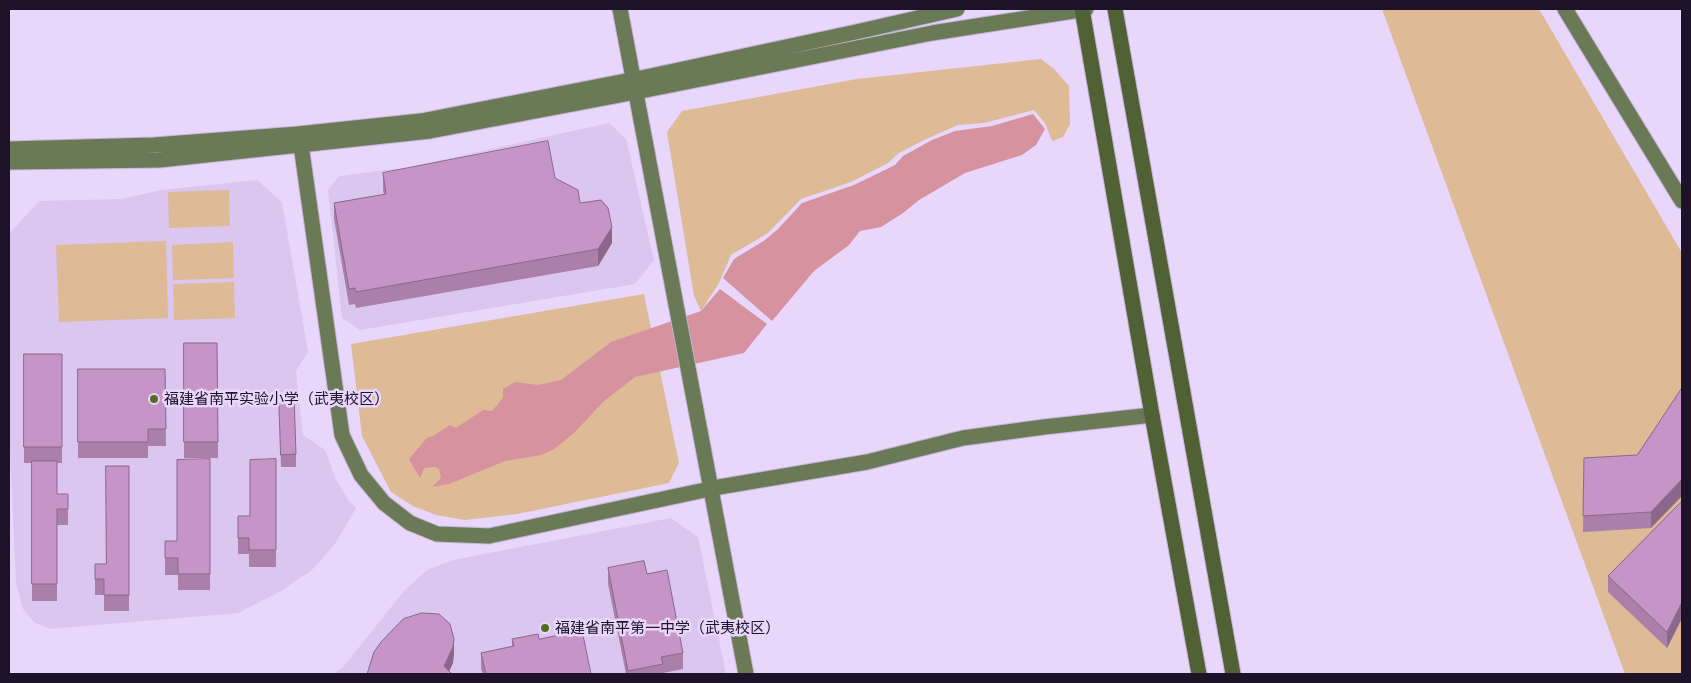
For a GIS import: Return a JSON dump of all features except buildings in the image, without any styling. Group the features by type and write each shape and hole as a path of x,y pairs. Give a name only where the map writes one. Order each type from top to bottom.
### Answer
{"main road":[{"path":"1082,9 1199,674"},
{"path":"1116,9 1233,673"}],"street":[{"path":"620,9 639,85 673,261 715,488 746,674"},
{"path":"629,9 639,85"},
{"path":"10,155 159,160 430,131 639,85 957,9"},
{"path":"10,155 298,134 421,121 639,85 932,32 1086,9"},
{"path":"1565,9 1682,201"},
{"path":"301,145 342,436 360,475 384,503 410,523 437,534 488,536 715,488 867,462 963,438 1044,426 1152,415"},
{"path":"715,488 755,674"}],"shaded area":[{"path":"1382,9 1539,9 1682,253 1682,674 1625,674"},
{"path":"1041,59 1054,69 1069,86 1070,124 1063,137 1052,141 1045,123 1034,110 984,123 958,125 899,153 888,163 851,182 801,199 768,233 731,255 719,283 701,311 694,296 667,132 682,111 857,79"},
{"path":"1033,114 1045,129 1036,145 1022,155 965,173 919,200 881,227 860,231 849,245 814,271 772,321 723,278 734,259 765,240 802,203 854,185 895,165 903,156 932,140 955,131 992,126"},
{"path":"609,123 626,139 654,260 635,284 360,330 342,318 328,190 339,176 409,167"},
{"name":"福建省南平实验小学（武夷校区）","path":"257,180 282,202 308,352 296,371 303,435 325,450 335,478 349,501 356,508 335,544 312,570 281,591 238,613 50,629 34,622 23,609 16,583 9,427 9,234 39,201 122,199 161,190"},
{"path":"229,190 230,226 169,228 168,192"},
{"path":"166,241 168,318 59,322 56,245"},
{"path":"233,242 234,278 173,280 172,245"},
{"path":"234,282 235,318 174,320 173,284"},
{"path":"720,289 767,324 744,353 635,377 603,402 575,432 554,449 541,455 505,461 449,484 432,487 441,478 439,469 435,467 424,468 420,478 409,459 427,438 450,425 456,428 483,410 492,411 503,398 503,389 515,382 538,385 561,380 611,342 701,311"},
{"path":"644,294 679,463 669,483 517,514 465,520 436,515 413,506 391,492 362,436 351,344"},
{"name":"福建省南平第一中学（武夷校区）","path":"671,518 698,537 726,674 333,674 344,666 404,591 427,570 453,560"}],"place":[{"name":"福建省南平实验小学（武夷校区）","path":"154,399"},
{"name":"福建省南平第一中学（武夷校区）","path":"545,628"}]}
